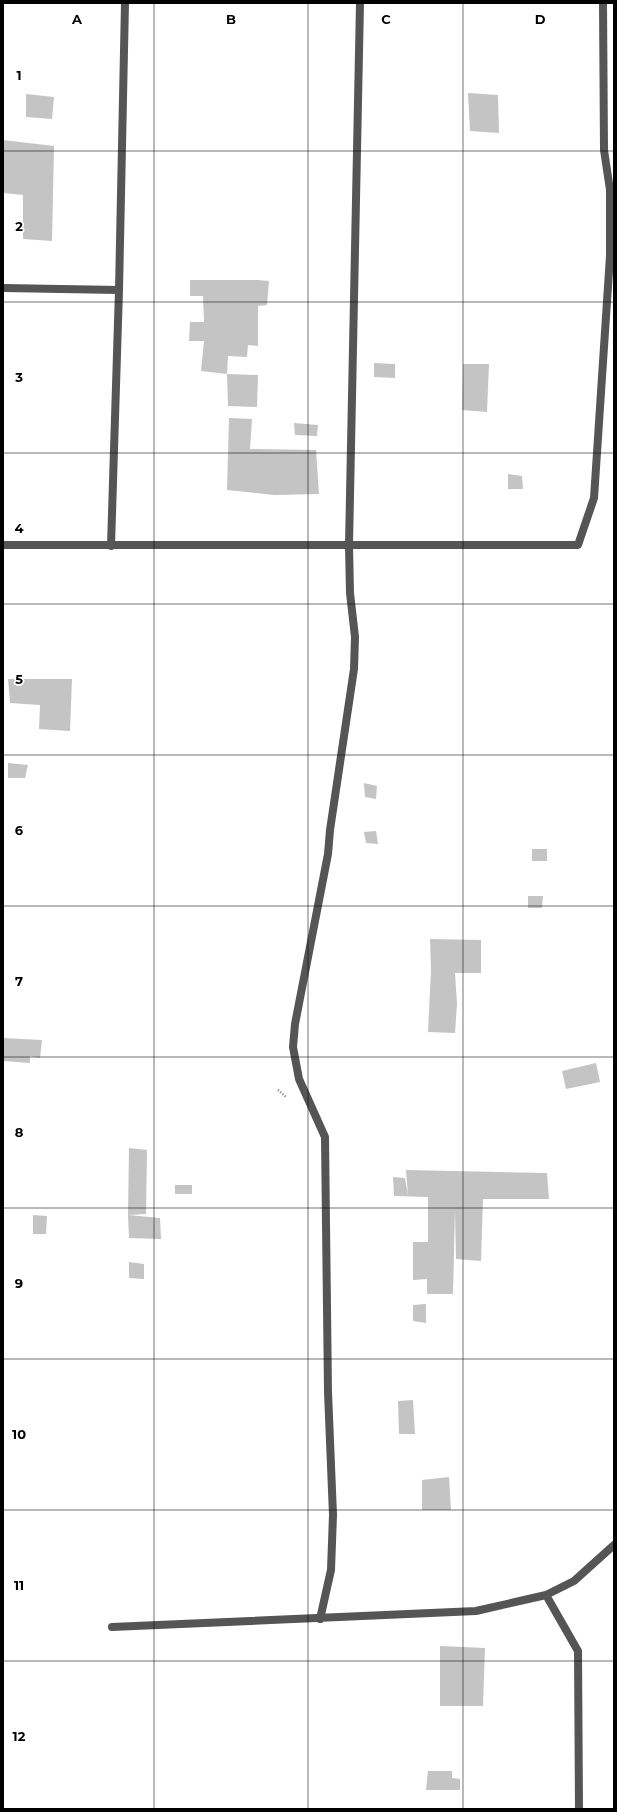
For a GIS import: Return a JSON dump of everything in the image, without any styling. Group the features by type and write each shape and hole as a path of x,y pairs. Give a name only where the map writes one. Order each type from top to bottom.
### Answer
{"street":[{"path":"111,546 119,290 125,3"},
{"path":"320,1619 331,1570 333,1516 328,1392 325,1138 299,1079 293,1047 328,854 330,830 354,669 355,637 350,593 349,545 360,3"},
{"path":"3,545 578,545 594,498 610,256 610,190 604,150 603,3"},
{"path":"3,288 119,290"},
{"path":"112,1626 320,1619 476,1611 546,1595 574,1581 614,1545"},
{"path":"546,1595 578,1651 579,1809"}],"building":[{"path":"468,93 498,95 499,133 470,131"},
{"path":"26,94 54,97 52,119 26,117"},
{"path":"3,140 54,146 52,241 23,239 23,195 3,193"},
{"path":"190,280 269,281 267,305 258,306 258,346 248,345 247,357 228,356 227,374 201,371 204,341 189,341 190,322 204,322 203,296 190,296"},
{"path":"374,363 395,364 395,378 374,377"},
{"path":"463,364 489,364 487,412 462,410"},
{"path":"227,374 258,375 257,407 228,406"},
{"path":"229,418 252,419 250,449 316,450 319,494 274,495 227,490"},
{"path":"294,423 318,425 317,436 295,435"},
{"path":"508,474 522,476 523,489 508,489"},
{"path":"8,679 72,679 70,731 39,729 40,705 10,703"},
{"path":"8,763 28,765 25,778 8,778"},
{"path":"364,783 377,786 376,799 365,797"},
{"path":"376,831 378,844 366,843 364,832"},
{"path":"532,849 547,849 547,861 532,861"},
{"path":"528,896 543,896 542,908 528,908"},
{"path":"430,939 481,940 481,973 455,973 457,1004 455,1033 428,1032 431,970"},
{"path":"3,1038 42,1040 40,1058 30,1056 30,1063 3,1061"},
{"path":"596,1063 600,1082 566,1089 562,1071"},
{"path":"129,1148 147,1150 146,1214 128,1215"},
{"path":"406,1170 547,1173 549,1199 483,1199 481,1261 456,1259 455,1209 453,1294 427,1294 427,1279 413,1280 413,1242 428,1242 428,1197 394,1196 393,1177 405,1178 408,1195"},
{"path":"175,1185 192,1185 192,1194 175,1194"},
{"path":"33,1215 47,1216 46,1234 33,1234"},
{"path":"128,1215 160,1218 161,1239 129,1238"},
{"path":"129,1262 144,1264 144,1279 129,1278"},
{"path":"426,1304 426,1323 413,1321 413,1305"},
{"path":"413,1400 415,1434 399,1434 398,1401"},
{"path":"449,1477 451,1510 422,1510 422,1480"},
{"path":"440,1646 485,1648 483,1706 440,1706"},
{"path":"428,1771 452,1771 452,1778 460,1779 460,1790 426,1790"}]}
